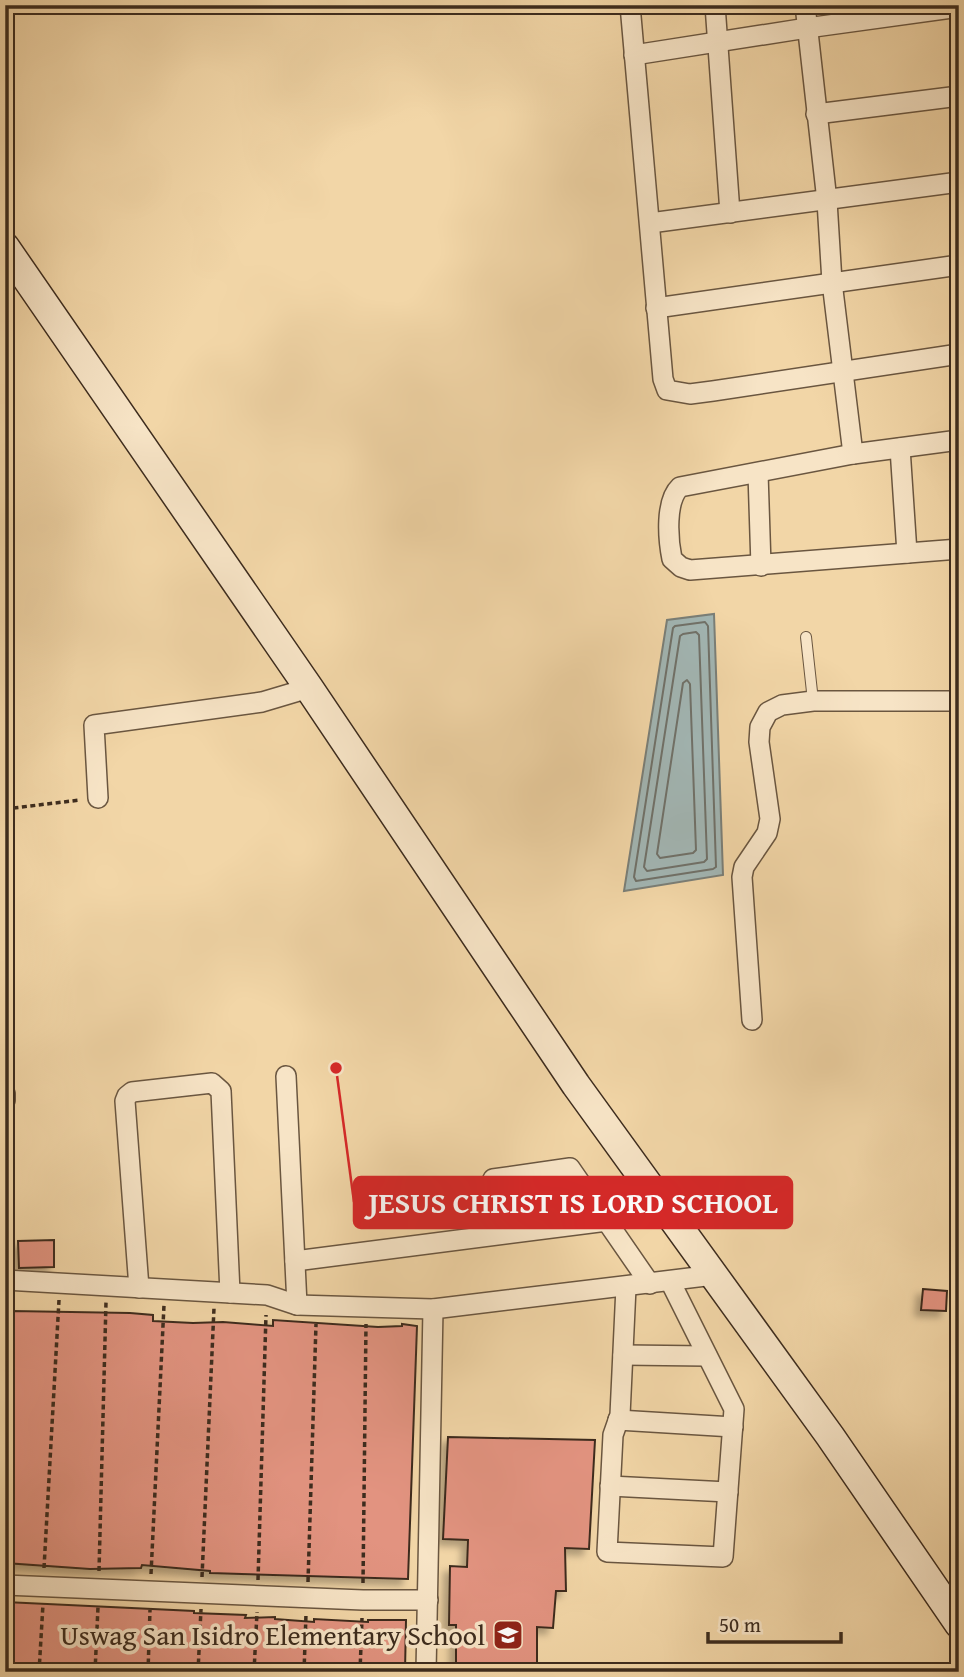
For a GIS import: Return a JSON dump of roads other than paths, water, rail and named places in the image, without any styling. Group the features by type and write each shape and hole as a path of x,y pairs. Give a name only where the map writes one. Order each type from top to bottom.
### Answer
{"street":[{"path":"630,5 656,309 664,383 671,392 690,394 959,354"},
{"path":"715,5 730,213"},
{"path":"805,5 827,201 832,282 853,454"},
{"path":"634,55 807,27 959,7"},
{"path":"816,114 959,96"},
{"path":"650,223 959,182"},
{"path":"5,247 309,688 576,1085 949,1597 959,1625"},
{"path":"656,309 959,265"},
{"path":"959,440 853,454 694,484 677,490 670,510 670,554 674,563 690,570 959,549"},
{"path":"900,448 906,553"},
{"path":"758,472 761,566"},
{"path":"98,798 94,725 262,702 309,688"},
{"path":"752,1020 742,877 744,867 757,852 767,833 770,819 759,742 760,727 768,712 782,705 813,701 959,701"},
{"path":"286,1076 297,1305"},
{"path":"139,1289 125,1101 132,1092 212,1083 221,1090 223,1293"},
{"path":"493,1179 570,1168 650,1284"},
{"path":"295,1261 607,1221"},
{"path":"5,1280 267,1295 297,1305 433,1309 714,1275"},
{"path":"626,1287 618,1420 613,1435 607,1552 723,1557 734,1409 670,1281"},
{"path":"426,1672 433,1309"},
{"path":"623,1355 707,1356"},
{"path":"618,1420 733,1427"},
{"path":"610,1486 729,1492"},
{"path":"5,1585 428,1601"}],"lane":[{"path":"806,637 813,701"}],"water":[{"path":"714,614 723,875 624,891 667,620"}],"place":[{"name":"JESUS CHRIST IS LORD SCHOOL","path":"336,1068"},
{"name":"Uswag San Isidro Elementary School","path":"508,1635"}]}
